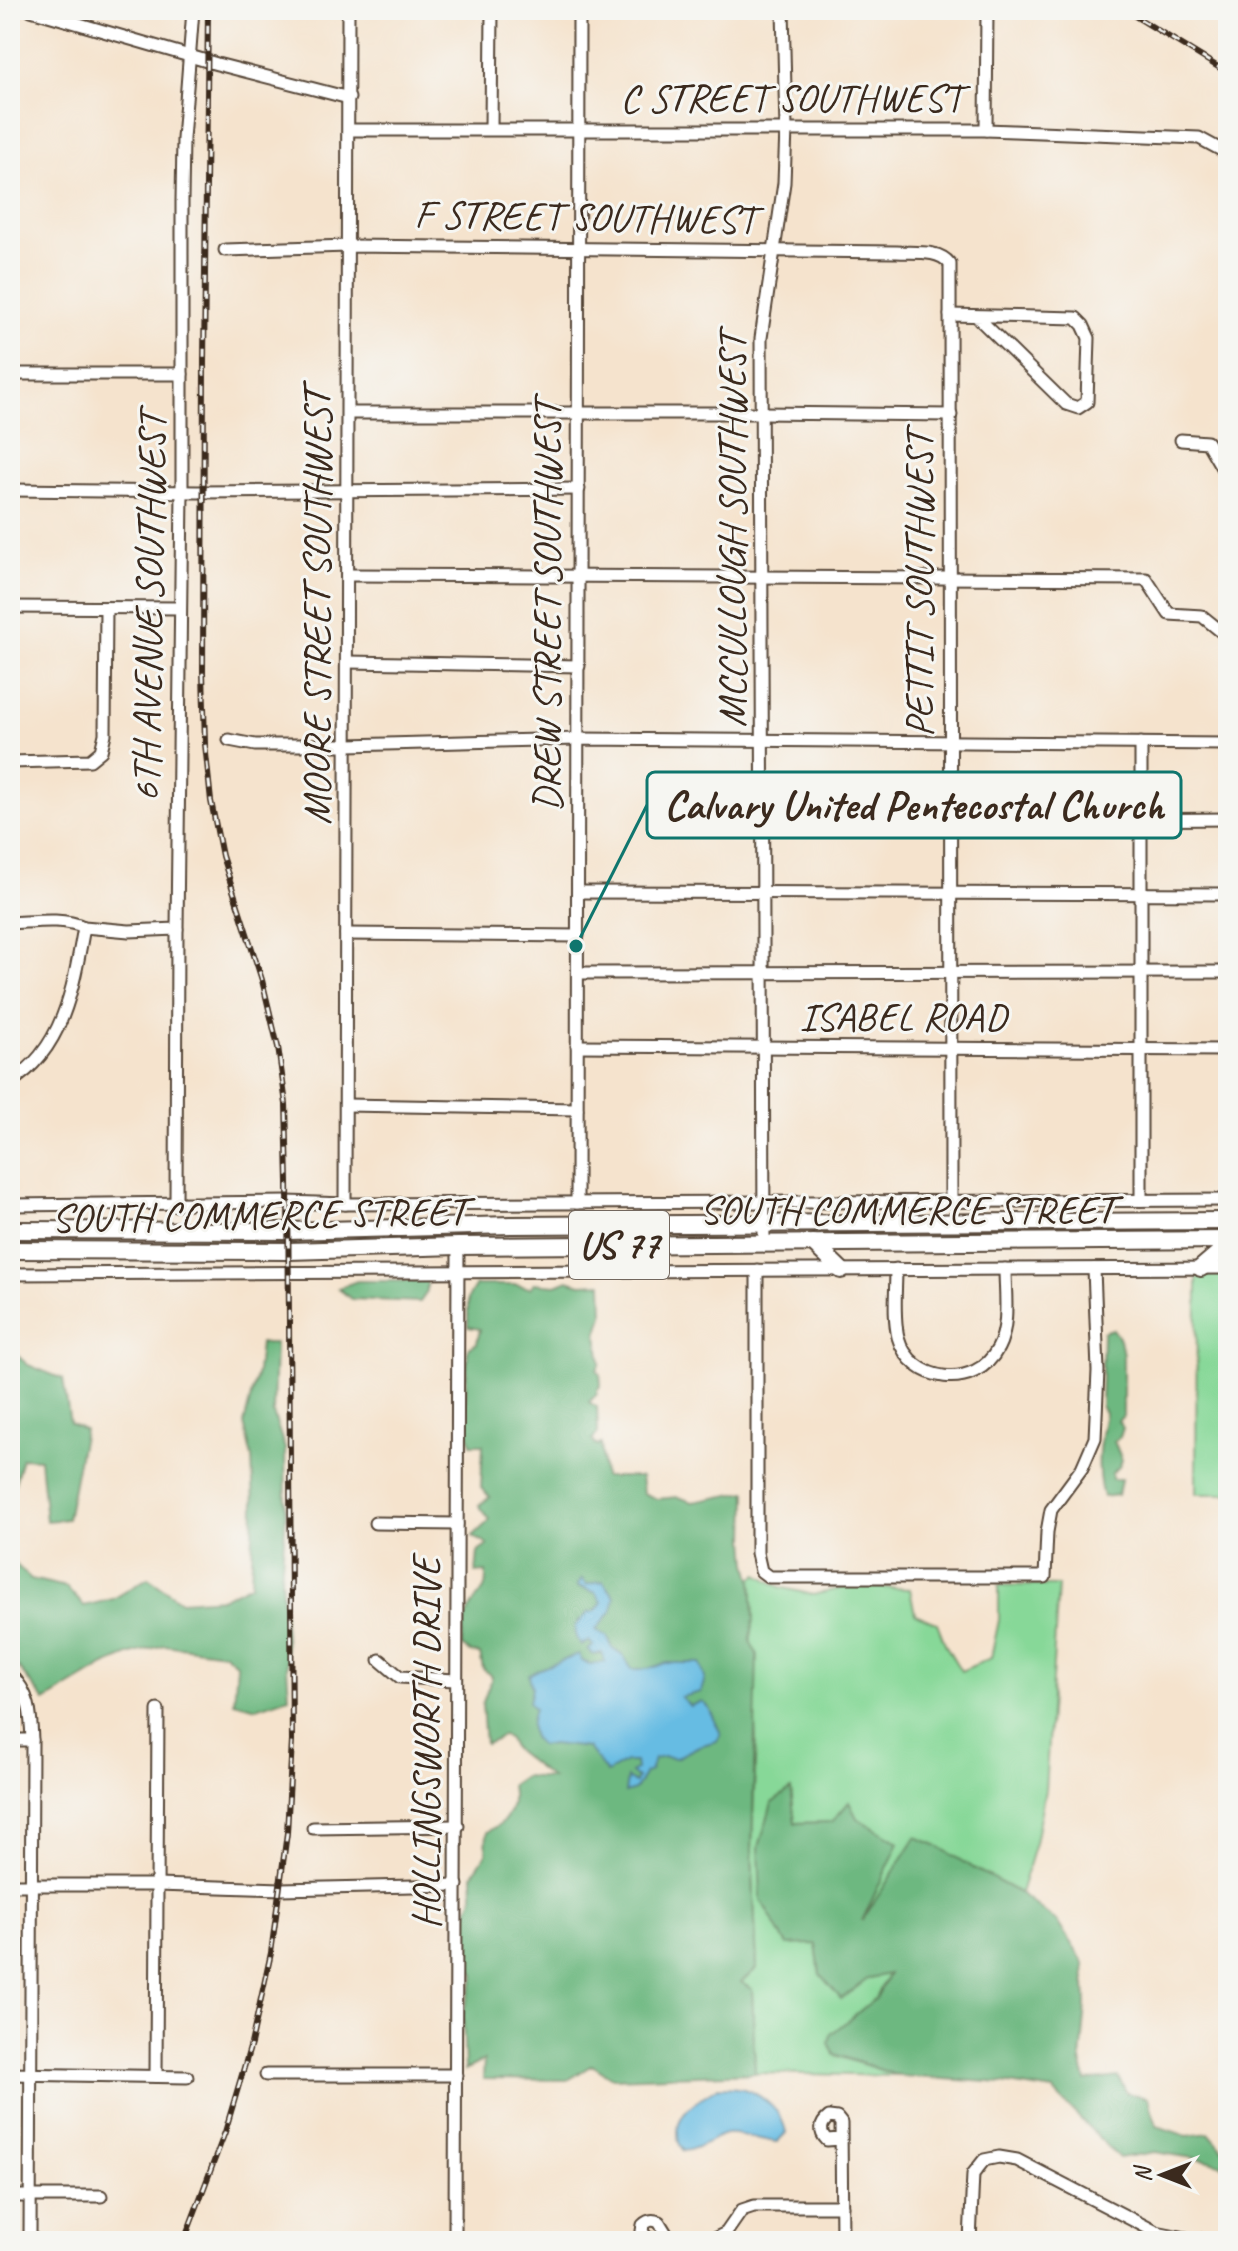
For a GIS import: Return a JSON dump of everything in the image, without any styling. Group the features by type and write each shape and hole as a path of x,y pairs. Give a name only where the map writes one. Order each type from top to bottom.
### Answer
{"main road":[{"name":"SOUTH COMMERCE STREET","path":"10,1230 289,1231 511,1225 1228,1221"},
{"path":"458,1246 462,1240 496,1234 511,1225"},
{"name":"SOUTH COMMERCE STREET","path":"10,1250 289,1251 458,1246 1228,1242"},
{"path":"1201,1268 1228,1242"},
{"path":"813,1243 841,1270"}],"street":[{"path":"31,10 349,98"},
{"name":"6TH AVENUE SOUTHWEST","path":"176,1205 183,139 193,10"},
{"name":"MOORE STREET SOUTHWEST","path":"345,1204 348,10"},
{"path":"491,129 492,10"},
{"name":"DREW STREET SOUTHWEST","path":"577,1203 579,10"},
{"name":"MCCULLOUGH SOUTHWEST","path":"764,1244 761,338 784,183 783,10"},
{"path":"986,130 987,10"},
{"name":"C STREET SOUTHWEST","path":"349,130 986,130 1199,138 1228,156"},
{"name":"F STREET SOUTHWEST","path":"225,250 348,246 579,248 897,252 944,257"},
{"name":"PETTIT SOUTHWEST","path":"944,257 950,264 951,1201"},
{"path":"950,315 1076,318 1089,338 1087,402 1078,408 1066,404 976,316"},
{"path":"10,374 182,374"},
{"path":"348,413 951,415"},
{"path":"1181,440 1207,442 1228,478"},
{"path":"10,490 579,489"},
{"path":"347,575 1146,579 1169,614 1202,616 1228,637"},
{"path":"10,607 180,608"},
{"path":"10,762 90,760 101,751 105,734 106,608"},
{"path":"348,662 579,666"},
{"path":"229,740 255,745 578,739 1228,744"},
{"path":"1141,743 1141,1200"},
{"path":"763,823 1228,819"},
{"path":"578,892 1228,894"},
{"path":"10,923 53,921 129,931 177,929"},
{"path":"10,1082 36,1061 51,1042 64,1016 84,927"},
{"path":"346,934 578,936"},
{"path":"578,973 1228,972"},
{"name":"ISABEL ROAD","path":"577,1046 1228,1050"},
{"path":"346,1105 577,1109"},
{"path":"10,1205 1228,1200"},
{"name":"HOLLINGSWORTH DRIVE","path":"455,2241 458,1246"},
{"path":"10,1274 1228,1268"},
{"path":"896,1269 896,1324 903,1349 926,1371 950,1378 980,1368 996,1353 1005,1324 1005,1269"},
{"path":"757,1270 757,1553 759,1566 765,1575 1045,1577 1051,1510 1082,1468 1092,1447 1097,1409 1094,1269"},
{"path":"375,1523 457,1524"},
{"path":"380,1660 400,1677 455,1680"},
{"path":"10,1674 27,1699 32,1740 30,2241"},
{"path":"156,2076 158,1710"},
{"path":"10,1740 32,1740"},
{"path":"313,1828 458,1826"},
{"path":"10,1885 281,1889 457,1885"},
{"path":"10,2074 187,2077"},
{"path":"266,2075 456,2075"},
{"path":"841,2139 842,2241"},
{"path":"970,2241 973,2174 990,2157 1017,2160 1156,2232 1191,2239 1228,2240"},
{"path":"10,2196 101,2196"},
{"path":"670,2240 712,2240 726,2233 742,2210 754,2206 842,2206"}],"green space":[{"path":"1200,1273 1228,1274 1228,1494 1196,1494 1197,1279"},
{"path":"568,1280 581,1284 602,1283 603,1315 597,1335 601,1363 597,1370 601,1385 589,1402 597,1407 598,1433 592,1440 597,1446 601,1444 604,1477 641,1477 643,1493 657,1499 678,1497 693,1502 747,1492 746,1540 754,1619 750,1641 757,1654 752,1850 757,1968 741,1982 752,1989 755,2073 612,2078 592,2065 568,2080 483,2079 484,2060 465,2070 463,2013 475,1974 467,1965 461,1927 473,1897 473,1874 486,1854 487,1832 501,1824 509,1814 511,1785 524,1776 551,1778 513,1748 509,1739 502,1735 485,1744 482,1705 492,1677 483,1669 480,1654 471,1653 462,1646 466,1617 486,1582 486,1572 476,1573 478,1552 488,1545 473,1536 490,1520 479,1505 490,1497 481,1488 483,1444 471,1444 464,1417 468,1348 477,1343 480,1329 468,1327 468,1298 476,1285 530,1288 534,1283 556,1285"},
{"path":"357,1281 427,1281 427,1292 420,1302 351,1299 338,1288"},
{"path":"1113,1329 1120,1339 1123,1355 1123,1416 1118,1421 1123,1428 1120,1437 1114,1441 1122,1460 1112,1473 1112,1479 1121,1479 1118,1495 1103,1497 1099,1466 1105,1413 1101,1406 1103,1332"},
{"path":"260,1343 275,1343 273,1413 285,1449 286,1513 281,1578 289,1697 257,1708 234,1702 237,1664 224,1653 165,1645 105,1665 45,1701 16,1665 10,1663 10,1559 31,1579 66,1587 84,1606 113,1599 148,1578 181,1601 223,1598 251,1584 252,1458 244,1424 257,1372"},
{"path":"10,1349 28,1365 63,1379 70,1423 84,1430 67,1519 46,1521 40,1459 22,1458 10,1501"},
{"path":"758,1574 780,1587 813,1595 851,1586 910,1589 915,1614 937,1623 961,1671 991,1658 999,1620 999,1585 1058,1586 1045,1790 1035,1843 1020,1893 936,1845 857,1930 899,1843 857,1818 795,1823 791,1790 772,1803 816,1944 820,1974 869,1978 889,1973 876,1998 832,2034 834,2055 899,2076 755,2073 752,1989 741,1982 757,1968 752,1850 756,1738 750,1642 754,1619 752,1579"},
{"path":"791,1789 795,1823 832,1822 849,1802 857,1818 899,1843 862,1921 916,1837 936,1845 1020,1893 1057,1922 1084,1963 1086,2004 1081,2061 1086,2081 1118,2077 1127,2093 1148,2098 1157,2126 1187,2136 1209,2133 1228,2152 1228,2167 1206,2160 1155,2152 1119,2158 1053,2091 1003,2083 899,2076 834,2054 829,2043 831,2034 876,1998 889,1974 869,1978 841,1999 820,1974 816,1944 787,1945 761,1900 759,1847 772,1803"}],"water":[{"path":"582,1579 586,1585 603,1581 615,1597 612,1611 596,1630 608,1637 613,1649 623,1656 632,1669 649,1669 665,1663 700,1663 705,1678 701,1692 681,1697 690,1706 702,1701 709,1708 721,1734 717,1741 676,1758 654,1759 650,1771 645,1773 635,1790 625,1793 627,1778 635,1783 637,1778 631,1773 636,1770 635,1762 626,1762 607,1773 588,1748 552,1744 541,1746 531,1729 534,1709 529,1702 532,1688 529,1675 579,1654 582,1661 590,1664 605,1662 602,1653 593,1655 588,1650 593,1646 589,1641 581,1645 576,1638 575,1626 602,1603 596,1593 577,1586"},
{"path":"718,2087 741,2088 758,2095 776,2111 786,2133 777,2142 726,2134 684,2151 678,2138 681,2118 691,2106"}],"railway":[{"path":"184,2241 225,2132 251,2044 271,1953 287,1833 292,1741 286,1104 278,1047 262,980 222,856 211,801 205,744 204,361 208,10"},
{"path":"1125,10 1228,73"}],"place":[{"name":"Calvary United Pentecostal Church","path":"576,946"}]}
